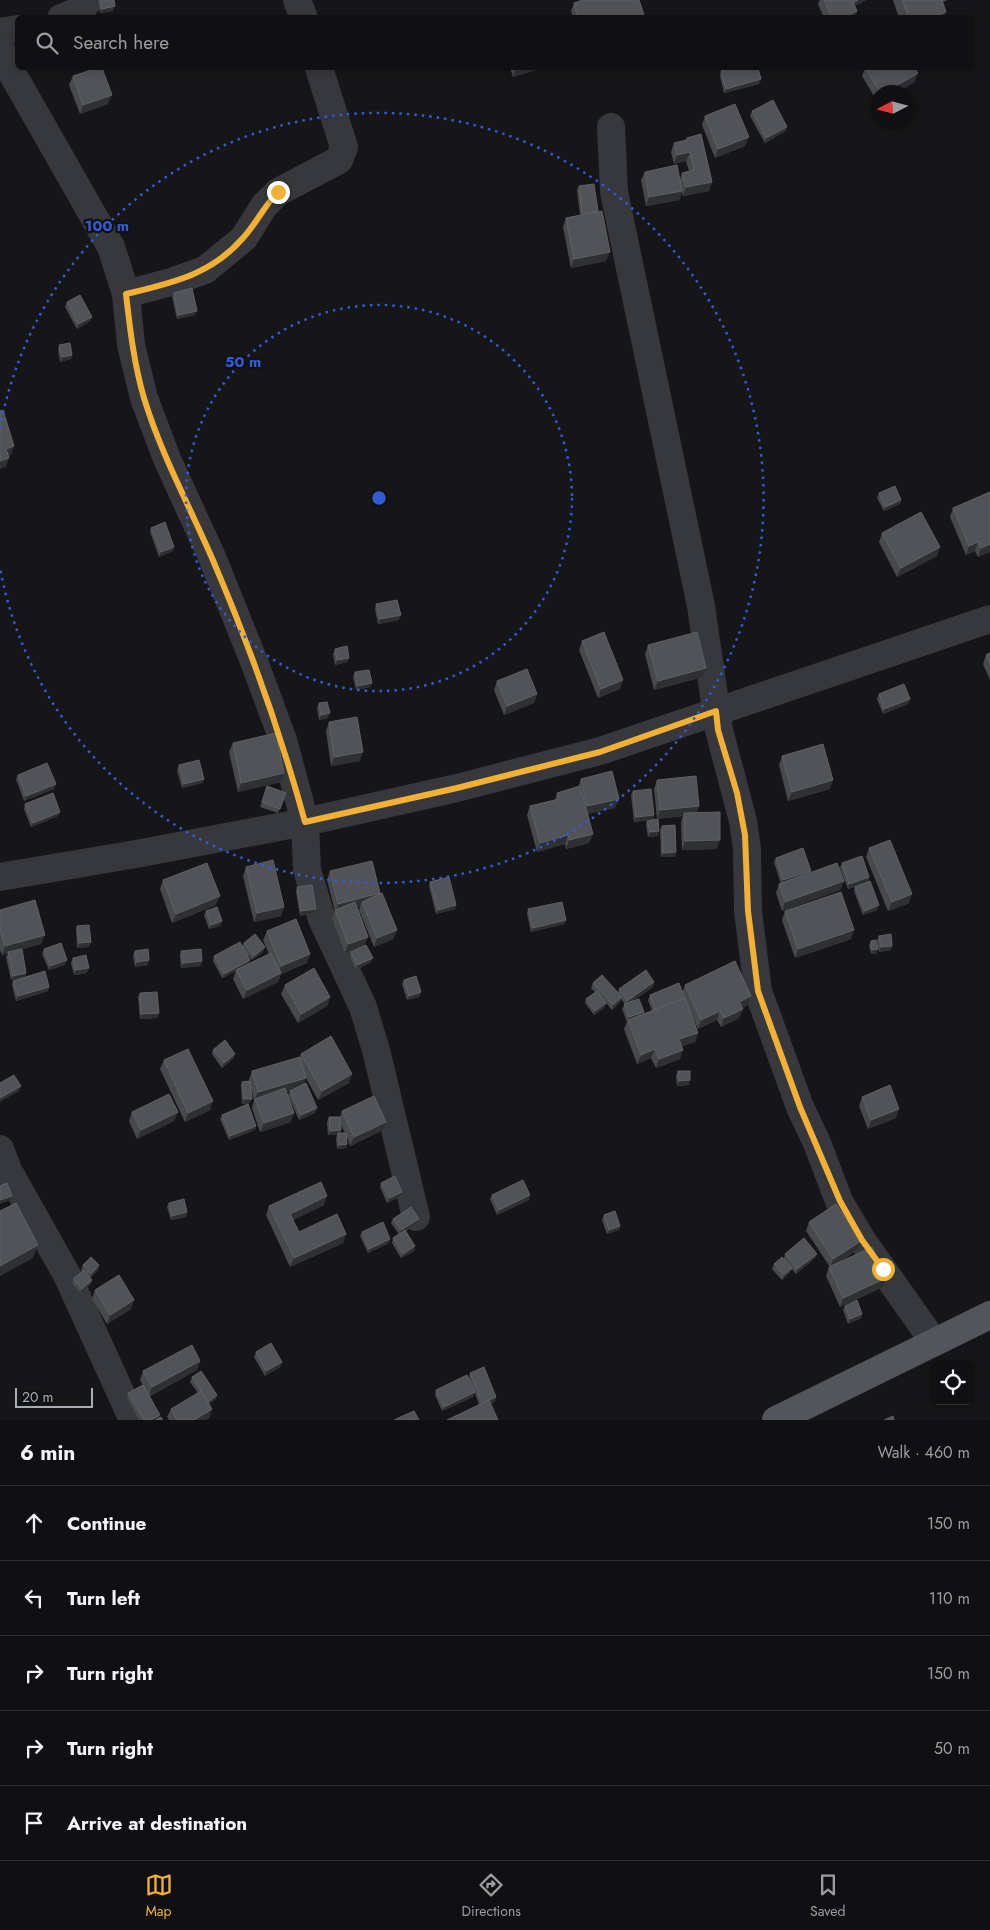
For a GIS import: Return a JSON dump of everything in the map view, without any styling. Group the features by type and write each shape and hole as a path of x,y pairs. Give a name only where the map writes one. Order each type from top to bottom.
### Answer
{"main road":[{"path":"776,1420 990,1315"}],"street":[{"path":"68,15 81,10 89,0"},
{"path":"298,0 303,15"},
{"path":"0,32 15,30"},
{"path":"0,47 8,66 111,247 126,294 131,345 144,398 167,459 212,557 283,740 305,822 307,870 322,919 362,1007 371,1033 416,1217"},
{"path":"126,294 171,282 205,270 244,238 264,206 278,192 339,160 344,147 320,70"},
{"path":"610,127 614,192 701,606 718,730 743,821 747,849 749,920 758,991 766,1016 784,1058 800,1107 844,1209 862,1240 934,1342"},
{"path":"0,876 136,854 305,822 457,788 600,752 990,619"},
{"path":"0,1149 8,1170 67,1275 133,1420"}],"building":[{"path":"100,0 114,0 115,6 102,9"},
{"path":"583,0 639,0 644,15 577,15 574,3"},
{"path":"824,0 852,0 857,11 850,15 831,15"},
{"path":"902,0 942,0 946,12 938,15 908,15"},
{"path":"91,70 103,70 112,95 83,105 73,76"},
{"path":"759,70 761,79 726,89 721,71"},
{"path":"866,70 916,70 918,73 898,85 876,85"},
{"path":"773,100 787,127 766,138 752,111"},
{"path":"735,104 749,137 718,149 705,116"},
{"path":"701,134 712,182 686,187 682,173 694,170 690,152 677,155 674,143"},
{"path":"677,165 682,191 649,197 645,172"},
{"path":"594,184 598,211 582,213 579,186"},
{"path":"602,211 610,252 574,259 566,218"},
{"path":"192,288 197,311 178,315 174,293"},
{"path":"80,295 92,317 78,324 67,302"},
{"path":"70,343 72,355 62,357 59,345"},
{"path":"3,410 14,446 6,449 9,458 0,461 0,411"},
{"path":"895,486 901,500 885,507 879,493"},
{"path":"990,492 990,544 981,548 978,542 969,546 953,508"},
{"path":"921,512 940,547 901,568 882,533"},
{"path":"165,522 174,547 161,552 151,528"},
{"path":"397,600 401,615 380,619 376,604"},
{"path":"604,632 623,680 601,689 582,641"},
{"path":"697,632 706,668 658,681 648,645"},
{"path":"347,646 349,658 337,660 335,649"},
{"path":"990,653 990,664 986,655"},
{"path":"527,669 537,694 507,706 497,681"},
{"path":"369,670 372,683 357,686 355,672"},
{"path":"904,684 910,699 884,709 879,694"},
{"path":"327,702 330,713 321,715 319,703"},
{"path":"357,717 363,752 334,757 329,722"},
{"path":"276,733 284,773 241,783 233,743"},
{"path":"823,744 833,780 792,792 782,756"},
{"path":"199,760 204,779 184,784 179,765"},
{"path":"47,763 56,784 26,796 18,775"},
{"path":"612,771 619,799 587,806 581,779"},
{"path":"696,776 699,806 660,810 657,780"},
{"path":"267,786 286,793 280,809 262,802"},
{"path":"580,786 593,834 569,840 568,835 540,843 530,806 559,799 557,793"},
{"path":"651,789 654,815 636,817 633,791"},
{"path":"53,793 60,812 33,823 25,804"},
{"path":"720,812 720,840 685,841 684,813"},
{"path":"658,819 659,831 650,832 647,821"},
{"path":"675,825 676,852 663,853 662,826"},
{"path":"890,840 912,894 892,902 869,848"},
{"path":"803,848 811,871 783,880 776,858"},
{"path":"862,856 869,877 849,884 842,863"},
{"path":"273,860 284,907 257,913 246,867"},
{"path":"372,861 380,893 338,904 330,871"},
{"path":"207,863 220,896 176,914 163,880"},
{"path":"837,863 844,881 785,902 779,884"},
{"path":"449,877 456,905 438,910 430,882"},
{"path":"870,881 879,905 865,911 855,887"},
{"path":"312,885 316,909 301,911 297,887"},
{"path":"841,892 854,930 798,949 785,911"},
{"path":"382,893 397,930 377,938 362,902"},
{"path":"35,900 45,935 5,946 0,929 0,910"},
{"path":"355,902 368,937 348,944 335,910"},
{"path":"562,902 566,920 533,928 528,909"},
{"path":"217,907 222,921 211,925 206,911"},
{"path":"296,919 310,954 281,966 267,931"},
{"path":"89,925 91,942 79,943 77,926"},
{"path":"255,934 265,947 254,956 244,943"},
{"path":"891,934 892,946 881,947 879,936"},
{"path":"876,940 878,949 872,950 871,941"},
{"path":"240,942 250,960 224,974 214,956"},
{"path":"61,943 67,960 50,966 44,949"},
{"path":"366,945 373,958 357,965 351,952"},
{"path":"22,949 26,973 13,976 8,952"},
{"path":"148,949 149,960 137,962 135,951"},
{"path":"201,949 202,961 183,963 181,951"},
{"path":"271,953 281,973 247,990 236,970"},
{"path":"86,955 89,968 75,970 73,958"},
{"path":"735,961 751,996 739,1002 743,1009 724,1018 720,1011 701,1020 685,985"},
{"path":"314,968 330,997 301,1014 285,985"},
{"path":"646,970 654,982 627,1001 619,989"},
{"path":"45,971 49,987 18,996 13,981"},
{"path":"602,975 622,997 613,1005 593,983"},
{"path":"416,976 421,992 409,996 404,980"},
{"path":"679,983 685,999 655,1010 650,995"},
{"path":"597,991 606,1003 595,1011 586,999"},
{"path":"157,992 159,1013 141,1014 140,993"},
{"path":"685,998 698,1033 679,1039 683,1050 659,1059 655,1049 641,1055 628,1020"},
{"path":"639,999 644,1012 629,1017 624,1004"},
{"path":"331,1036 352,1074 322,1091 301,1054"},
{"path":"225,1040 235,1054 224,1063 213,1050"},
{"path":"188,1049 213,1101 188,1113 164,1060"},
{"path":"300,1057 306,1078 258,1092 252,1071"},
{"path":"678,1071 690,1071 690,1080 679,1081"},
{"path":"14,1075 21,1086 0,1098 0,1083"},
{"path":"250,1081 252,1099 244,1099 242,1082"},
{"path":"306,1083 317,1108 301,1115 290,1091"},
{"path":"890,1085 899,1109 871,1120 862,1097"},
{"path":"285,1088 294,1113 264,1123 255,1099"},
{"path":"169,1094 178,1112 141,1130 132,1112"},
{"path":"374,1096 386,1122 354,1137 342,1111"},
{"path":"248,1104 256,1126 230,1136 222,1115"},
{"path":"329,1117 340,1117 341,1130 330,1131"},
{"path":"338,1133 346,1133 347,1144 339,1145"},
{"path":"395,1176 402,1192 389,1198 381,1183"},
{"path":"523,1180 530,1195 499,1210 492,1195"},
{"path":"321,1182 327,1196 290,1214 299,1232 337,1214 346,1234 294,1258 269,1206"},
{"path":"7,1183 12,1196 0,1200 0,1186"},
{"path":"184,1199 187,1212 172,1216 169,1203"},
{"path":"16,1203 38,1245 0,1266 0,1211"},
{"path":"836,1204 861,1241 833,1259 809,1222"},
{"path":"411,1207 419,1219 401,1230 393,1219"},
{"path":"615,1211 620,1226 609,1230 604,1215"},
{"path":"383,1222 390,1239 369,1249 362,1232"},
{"path":"405,1230 415,1246 403,1254 393,1238"},
{"path":"804,1238 817,1254 797,1269 785,1254"},
{"path":"872,1247 886,1278 843,1298 829,1267"},
{"path":"91,1257 99,1265 91,1274 83,1265"},
{"path":"782,1257 792,1268 784,1275 774,1264"},
{"path":"84,1270 92,1280 82,1289 73,1279"},
{"path":"119,1275 134,1300 110,1315 95,1290"},
{"path":"857,1300 862,1314 850,1319 845,1306"},
{"path":"271,1343 282,1362 266,1371 256,1352"},
{"path":"192,1345 200,1361 152,1387 143,1371"},
{"path":"484,1367 496,1397 482,1403 470,1373"},
{"path":"201,1371 217,1395 208,1402 192,1377"},
{"path":"467,1375 475,1392 444,1407 436,1390"},
{"path":"143,1385 160,1415 151,1420 144,1420 128,1393"},
{"path":"201,1391 212,1409 194,1420 177,1420 171,1409"},
{"path":"489,1400 498,1420 447,1420"},
{"path":"414,1411 419,1420 394,1420"},
{"path":"893,1416 894,1420 884,1420"}],"route":[{"path":"278,192 264,206 244,238 205,270 171,282 126,294 131,345 144,398 167,459 212,557 255,664 283,740 305,822 457,788 600,752 716,711 718,730 737,793 745,835 749,887 748,911 758,991 766,1016 784,1058 800,1107 817,1143 831,1181 848,1217 883,1269"}]}
